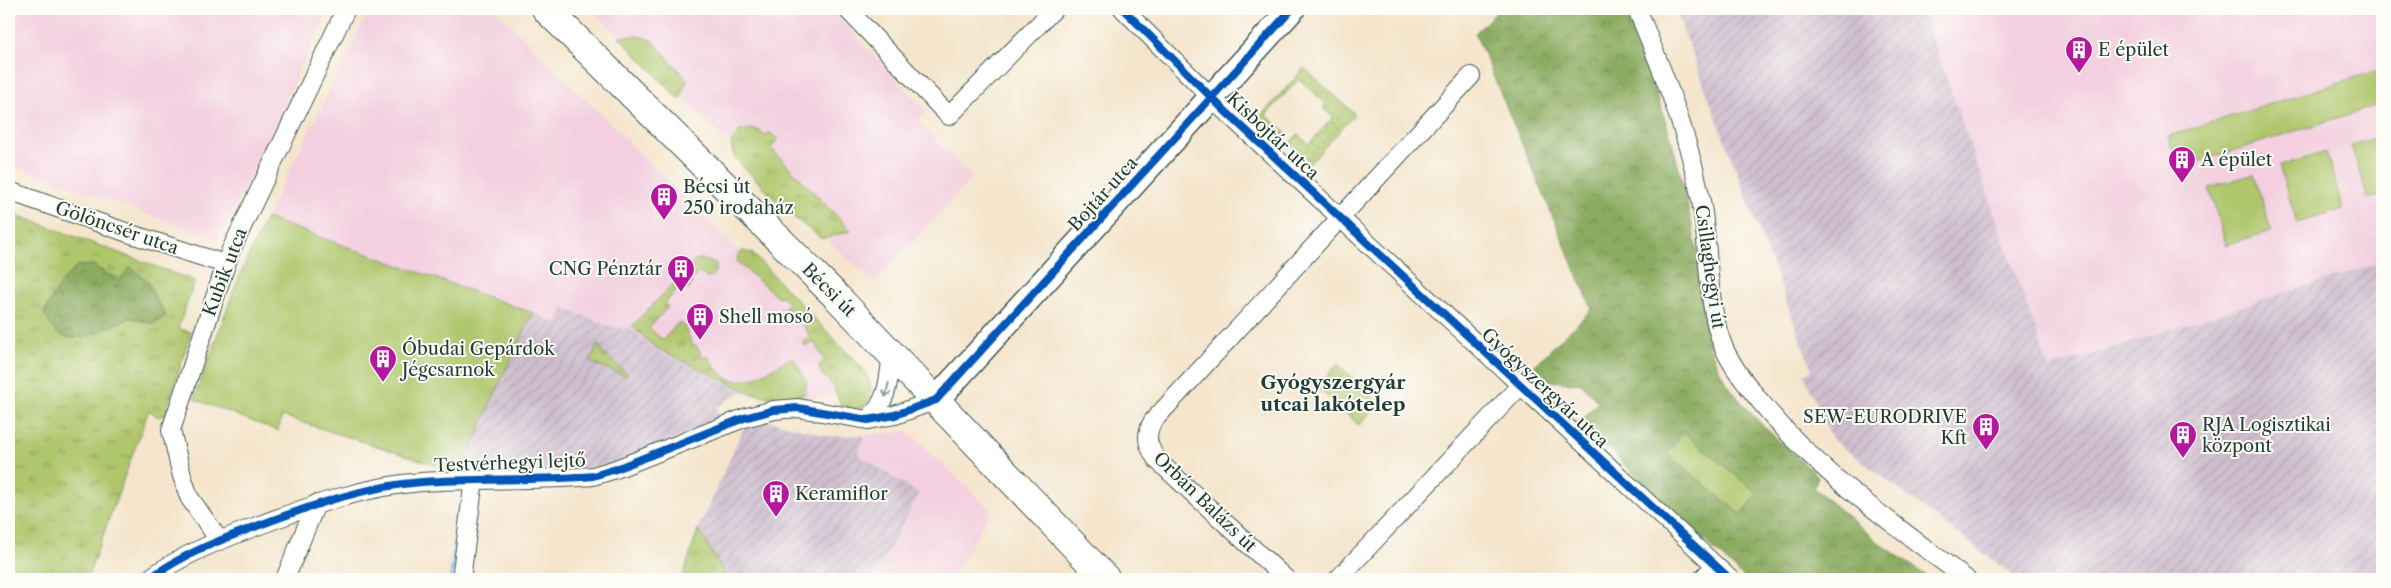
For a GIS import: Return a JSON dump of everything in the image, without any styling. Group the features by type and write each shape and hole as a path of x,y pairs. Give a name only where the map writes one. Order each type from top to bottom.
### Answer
{"main road":[{"name":"Bécsi út","path":"546,9 701,161 892,354 1106,579"}],"street":[{"name":"Kubik utca","path":"219,540 189,497 171,430 225,264 346,9"},
{"path":"847,9 950,116 1054,9"},
{"name":"Kisbojtár utca","path":"1123,9 1210,97 1340,219"},
{"name":"Bojtár utca","path":"936,400 1292,9"},
{"name":"Csillaghegyi út","path":"1637,9 1662,70 1700,195 1714,314 1724,348 1733,366 1782,428 1813,460 1966,579"},
{"path":"1340,219 1471,76"},
{"name":"Gölöncsér utca","path":"9,191 131,234 225,264"},
{"name":"Orbán Balázs út","path":"1286,579 1158,461 1147,443 1148,429 1153,421 1340,219"},
{"name":"Gyógyszergyár utca","path":"1340,219 1730,579"},
{"path":"868,420 883,402 888,390 892,354"},
{"name":"Gyógyszergyár utca","path":"1338,579 1520,386"},
{"name":"Testvérhegyi lejtő","path":"149,579 174,562 219,540 316,504 391,486 474,479 593,476 616,469 744,418 774,410 798,408 868,420 895,415 936,400"},
{"path":"461,579 474,479"},
{"path":"284,579 316,504"},
{"path":"1702,579 1715,566"}],"shaded area":[{"path":"9,9 329,9 219,240 9,164"},
{"path":"370,9 495,9 860,372 848,386 833,395 792,400 748,395 652,348 628,325 624,329 604,324 564,308 557,324 266,218"},
{"path":"592,9 830,9 927,112 918,121 972,178 875,282 836,248"},
{"path":"1675,9 1922,9 2049,368 2382,262 2382,579 2018,579 1832,439 1804,374 1812,370"},
{"path":"1921,9 2382,9 2382,262 2049,368"},
{"path":"564,308 604,324 624,329 628,325 652,348 742,391 716,408 722,420 612,464 590,468 461,473 494,395 533,313 557,324"},
{"path":"766,420 830,436 864,435 858,454 919,494 873,579 729,579 726,576 698,529 743,430"},
{"path":"908,431 991,510 953,579 880,579 874,576 919,494 858,453 864,435"}],"green space":[{"path":"1500,9 1624,9 1643,56 1674,150 1695,240 1705,327 1719,369 1728,385 1751,413 1818,476 1814,488 1877,541 1931,579 1746,579 1657,497 1581,421 1598,402 1581,384 1550,381 1534,366 1592,309 1475,33"},
{"path":"638,36 652,40 687,79 680,100 619,37"},
{"path":"1304,68 1355,114 1310,163 1289,144 1298,134 1309,144 1333,117 1323,108 1326,104 1299,79 1266,115 1286,133 1281,138 1259,118"},
{"path":"2382,69 2382,104 2178,168 2168,136"},
{"path":"759,130 765,136 770,132 778,140 771,148 851,231 822,239 788,213 734,157 731,143 740,131"},
{"path":"2382,136 2382,195 2368,199 2351,145"},
{"path":"2326,152 2343,209 2297,223 2279,166"},
{"path":"2254,174 2271,231 2226,245 2209,188"},
{"path":"9,212 195,281 178,328 191,332 165,415 158,417 149,410 87,579 9,579 9,512 16,510 9,497","holes":["93,265 119,278 148,281 154,296 166,315 154,324 131,318 82,338"]},
{"path":"266,218 533,313 494,395 461,473 282,416 278,431 194,399 238,279"},
{"path":"742,251 752,253 863,369 871,388 870,397 865,406 853,410 841,406 833,385 822,375 819,365 825,361 814,342 806,346 802,343 810,337 799,316 790,318 784,308 788,303 782,296 778,297 738,263 737,256"},
{"path":"699,259 716,263 715,272 707,278 699,272 691,281 693,284 688,290 682,285 665,303 668,307 649,328 663,340 678,323 683,324 693,346 696,345 703,358 708,356 717,369 726,377 736,380 746,380 768,371 791,358 794,359 807,383 805,394 801,396 772,398 750,393 654,347 632,326"},
{"path":"93,265 105,274 120,280 130,267 148,281 154,296 166,315 154,324 129,318 106,329 75,338 66,337 58,333 44,312 60,284 77,266"},
{"path":"597,345 601,347 601,351 627,374 626,376 590,362"},
{"path":"1338,364 1379,404 1359,425 1317,387"},
{"path":"1684,433 1758,494 1741,514 1667,454"},
{"path":"698,529 726,576 729,579 682,579"}],"waterway":[{"path":"451,579 459,524"}],"cycle path":[{"path":"1123,9 1224,110 1730,579"},
{"path":"149,579 187,555 243,531 297,511 359,492 422,482 593,476 616,469 744,418 774,410 798,408 868,420 895,415 936,400 1292,9"}],"place":[{"name":"E épület","path":"2079,74"},
{"name":"A épület","path":"2182,184"},
{"name":"Bécsi út 250 irodaház","path":"664,221"},
{"name":"CNG Pénztár","path":"681,293"},
{"name":"Shell mosó","path":"700,341"},
{"name":"Óbudai Gepárdok Jégcsarnok","path":"383,383"},
{"name":"SEW-EURODRIVE Kft","path":"1986,451"},
{"name":"RJA Logisztikai központ","path":"2183,459"},
{"name":"Keramiflor","path":"776,518"}],"district":[{"name":"Gyógyszergyár utcai lakótelep","path":"1333,393"}]}
